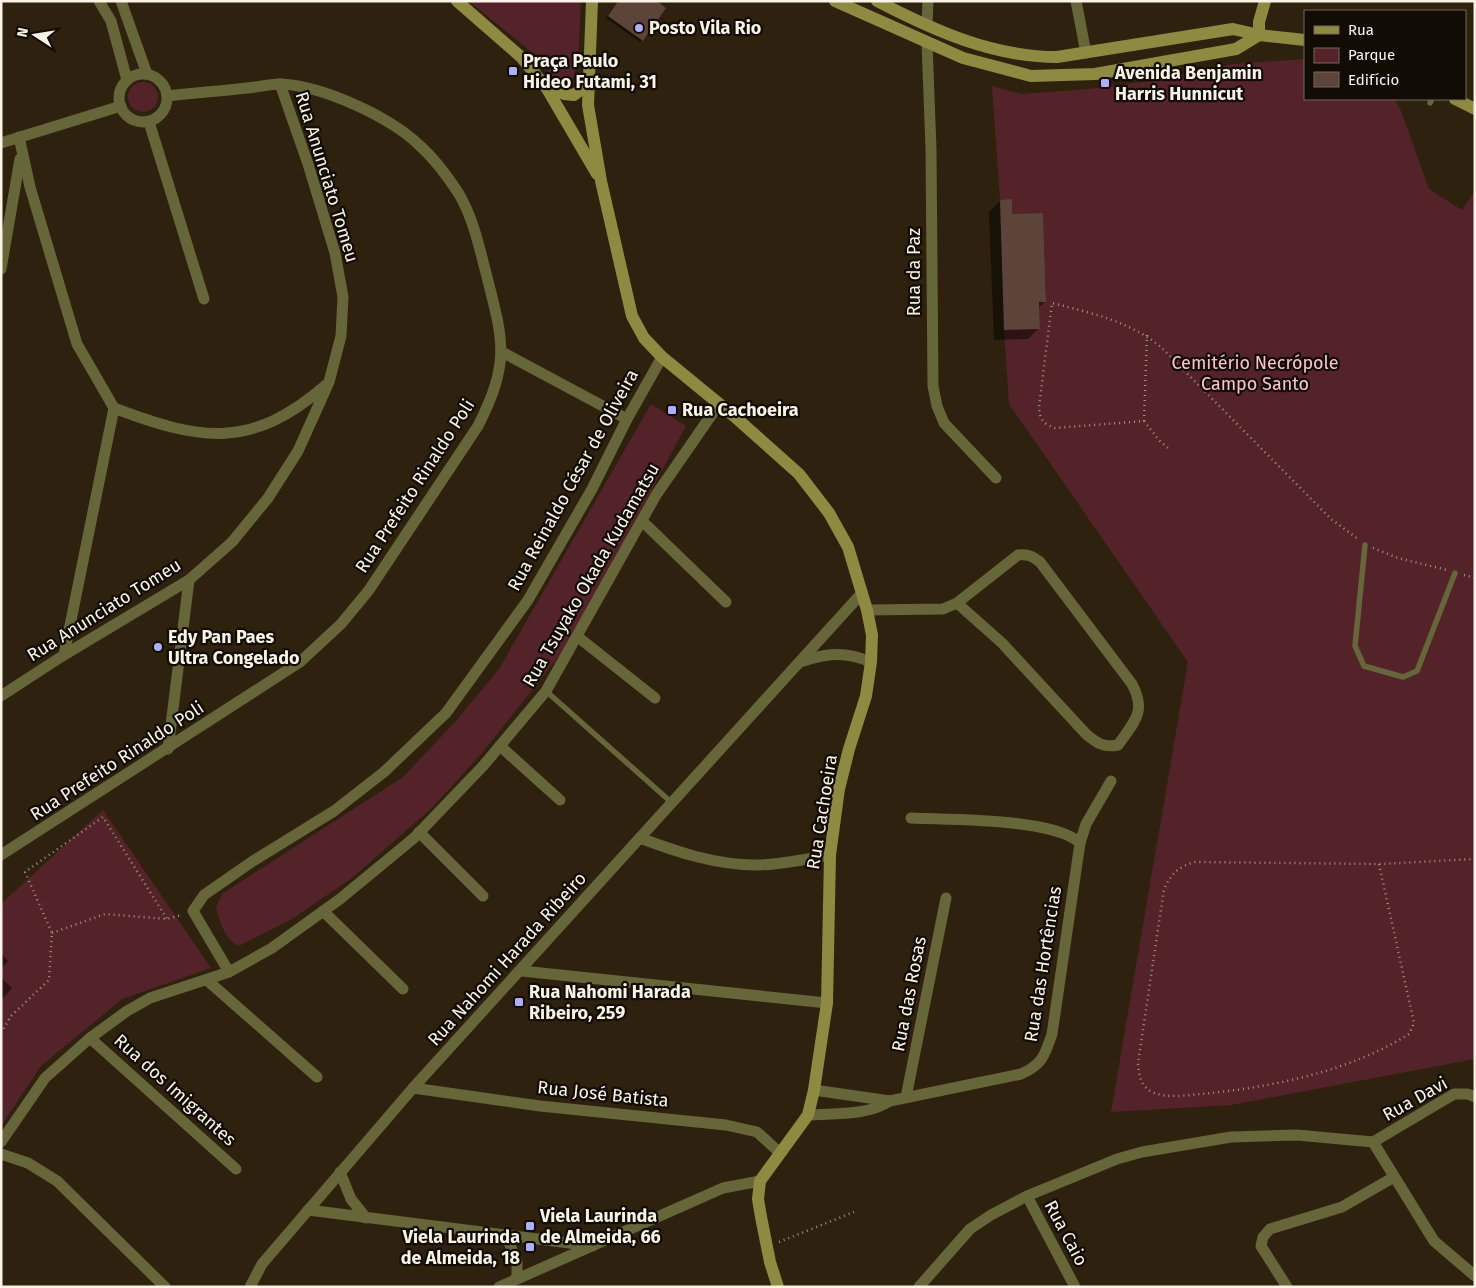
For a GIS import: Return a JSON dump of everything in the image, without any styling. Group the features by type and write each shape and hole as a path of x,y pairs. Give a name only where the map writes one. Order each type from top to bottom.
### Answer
{"main road":[{"name":"Rua Cachoeira","path":"457,1 521,57 546,87 600,181"},
{"name":"Rua Cachoeira","path":"592,1 588,105 600,181 632,316 644,338 662,357 799,474 829,513 848,547 867,610 872,635 871,662 866,696 849,749 839,789 830,856 827,1004 814,1090 808,1115 760,1181"},
{"path":"835,1 927,43 998,69 1045,77 1095,74 1236,49 1259,35"},
{"path":"877,1 927,25 995,50 1031,57 1056,57 1086,53 1233,29 1259,35 1304,40"},
{"path":"1259,35 1259,22 1265,1"},
{"path":"546,87 574,96 582,89 588,73"},
{"path":"1457,100 1475,109"},
{"path":"760,1181 758,1199 766,1247 778,1287"}],"street":[{"path":"99,1 111,21 127,80"},
{"path":"121,1 147,74"},
{"path":"927,25 928,1"},
{"path":"1076,1 1086,53"},
{"name":"Rua da Paz","path":"927,43 931,149 933,386 937,406 944,423 996,478"},
{"path":"140,74 147,74 161,82 168,96 165,109 156,119 149,122 135,121 124,112 121,106 120,92 127,80 140,74"},
{"name":"Rua Prefeito Rinaldo Poli","path":"1,856 300,662 342,624 370,590 478,426 491,400 499,376 502,352 499,325 473,224 459,195 440,168 418,144 371,112 338,98 280,84 168,96"},
{"name":"Rua Anunciato Tomeu","path":"1,696 64,655 189,580 232,542 268,498 298,451 329,382 341,336 343,297 335,253 308,164 280,84"},
{"path":"1,143 121,106"},
{"path":"149,122 204,299"},
{"path":"18,137 77,344 114,408 158,424 204,434 234,433 260,428 288,413 308,401 329,382"},
{"path":"1,268 22,153"},
{"path":"502,352 627,419"},
{"name":"Rua Reinaldo César de Oliveira","path":"193,911 204,895 252,861 334,811 384,772 446,713 528,600 592,489 627,419 662,357"},
{"name":"Rua Tsuyako Okada Kudamatsu","path":"1,1142 46,1078 90,1038 126,1011 150,998 177,988 208,981 229,972 272,948 323,911 419,832 483,766 546,691 656,495 719,404"},
{"path":"64,655 114,408"},
{"path":"642,521 726,602"},
{"path":"867,610 943,609 957,604 1018,556 1026,554 1033,556 1040,562 1132,684 1138,696 1140,707 1137,718 1118,745 1101,746 1086,734 1002,643 957,604"},
{"path":"168,749 189,580"},
{"name":"Rua Nahomi Harada Ribeiro","path":"250,1287 262,1264 413,1088 522,971 671,802 862,593"},
{"path":"578,637 655,698"},
{"path":"799,662 833,653 847,654 871,662"},
{"path":"500,746 560,800"},
{"name":"Rua das Hortências","path":"808,1115 867,1110 881,1107 890,1101 906,1097 1021,1074 1035,1068 1046,1052 1052,1034 1080,843 1090,818 1111,781"},
{"path":"911,818 997,822 1049,829 1072,836 1080,843"},
{"path":"419,832 483,896"},
{"path":"640,838 673,851 718,861 757,865 830,856"},
{"name":"Rua das Rosas","path":"906,1097 946,898"},
{"path":"193,911 229,972"},
{"path":"323,911 403,989"},
{"path":"522,971 827,1004"},
{"path":"208,981 316,1077"},
{"name":"Rua dos Imigrantes","path":"90,1038 236,1169"},
{"name":"Rua José Batista","path":"413,1088 540,1106 726,1124 757,1132 780,1153"},
{"name":"Rua das Hortências","path":"814,1090 890,1101"},
{"name":"Rua Davi","path":"1373,1142 1454,1094 1468,1094 1475,1097"},
{"path":"919,1287 970,1229 1027,1196 1125,1157 1231,1137 1297,1135 1373,1142 1434,1241 1475,1276"},
{"path":"1,1154 28,1163 57,1181 165,1287"},
{"path":"340,1172 351,1199 366,1218"},
{"path":"1288,1287 1261,1246 1263,1237 1270,1229 1342,1208 1394,1177"},
{"path":"499,1287 723,1188 760,1181"},
{"name":"Rua Caio","path":"1027,1196 1075,1287"},
{"path":"308,1210 593,1246"},
{"path":"506,1235 517,1262 517,1279"}],"lane":[{"path":"1365,545 1355,646 1364,666 1403,677 1417,671 1455,573"},
{"path":"546,691 671,802"}],"path":[{"path":"1144,421 1055,428 1041,421 1039,408 1052,303 1127,324 1147,335 1331,519 1365,545 1398,558 1475,578"},
{"path":"1147,335 1144,421 1159,440 1170,450"},
{"path":"1,1033 11,1016 49,980 52,933 24,872 104,817 167,919"},
{"path":"1379,864 1414,1023 1409,1034 1341,1066 1310,1076 1242,1090 1171,1096 1153,1092 1144,1086 1139,1076 1140,1050 1164,889 1172,873 1194,862 1379,864 1475,859"},
{"path":"52,933 105,914 167,919 193,911"},
{"path":"766,1247 854,1212"}],"green space":[{"path":"469,1 581,1 578,61 573,78 563,81 554,78 540,59"},
{"name":"Cemitério Necrópole Campo Santo","path":"1304,59 1304,100 1395,100 1401,111 1429,189 1462,210 1475,191 1475,1059 1231,1105 1111,1112 1188,662 1009,404 1004,330 1040,329 1039,302 1046,302 1043,213 1012,214 1012,200 1000,200 992,86 1021,94 1088,89 1151,81 1233,64"},
{"path":"143,82 154,86 158,97 154,108 143,112 132,108 128,97 132,86"},
{"path":"651,404 686,426 568,645 482,753 434,806 352,878 292,919 239,946 234,943 223,930 216,907 222,894 403,777 456,721 499,669"},
{"path":"103,810 211,968 122,999 41,1066 1,1126 1,904"}],"building":[{"name":"Posto Vila Rio","path":"618,1 657,1 666,8 643,41 608,16"},
{"path":"1012,199 1012,214 1043,213 1046,302 1039,302 1040,329 1004,330 1000,200"}],"place":[{"name":"Posto Vila Rio","path":"639,28"},
{"name":"Praça Paulo Hideo Futami, 31","path":"513,71"},
{"name":"Avenida Benjamin Harris Hunnicut","path":"1105,83"},
{"name":"Rua Cachoeira","path":"672,410"},
{"name":"Edy Pan Paes Ultra Congelado","path":"158,647"},
{"name":"Rua Nahomi Harada Ribeiro, 259","path":"519,1002"},
{"name":"Viela Laurinda de Almeida, 66","path":"530,1226"},
{"name":"Viela Laurinda de Almeida, 18","path":"530,1247"}]}
